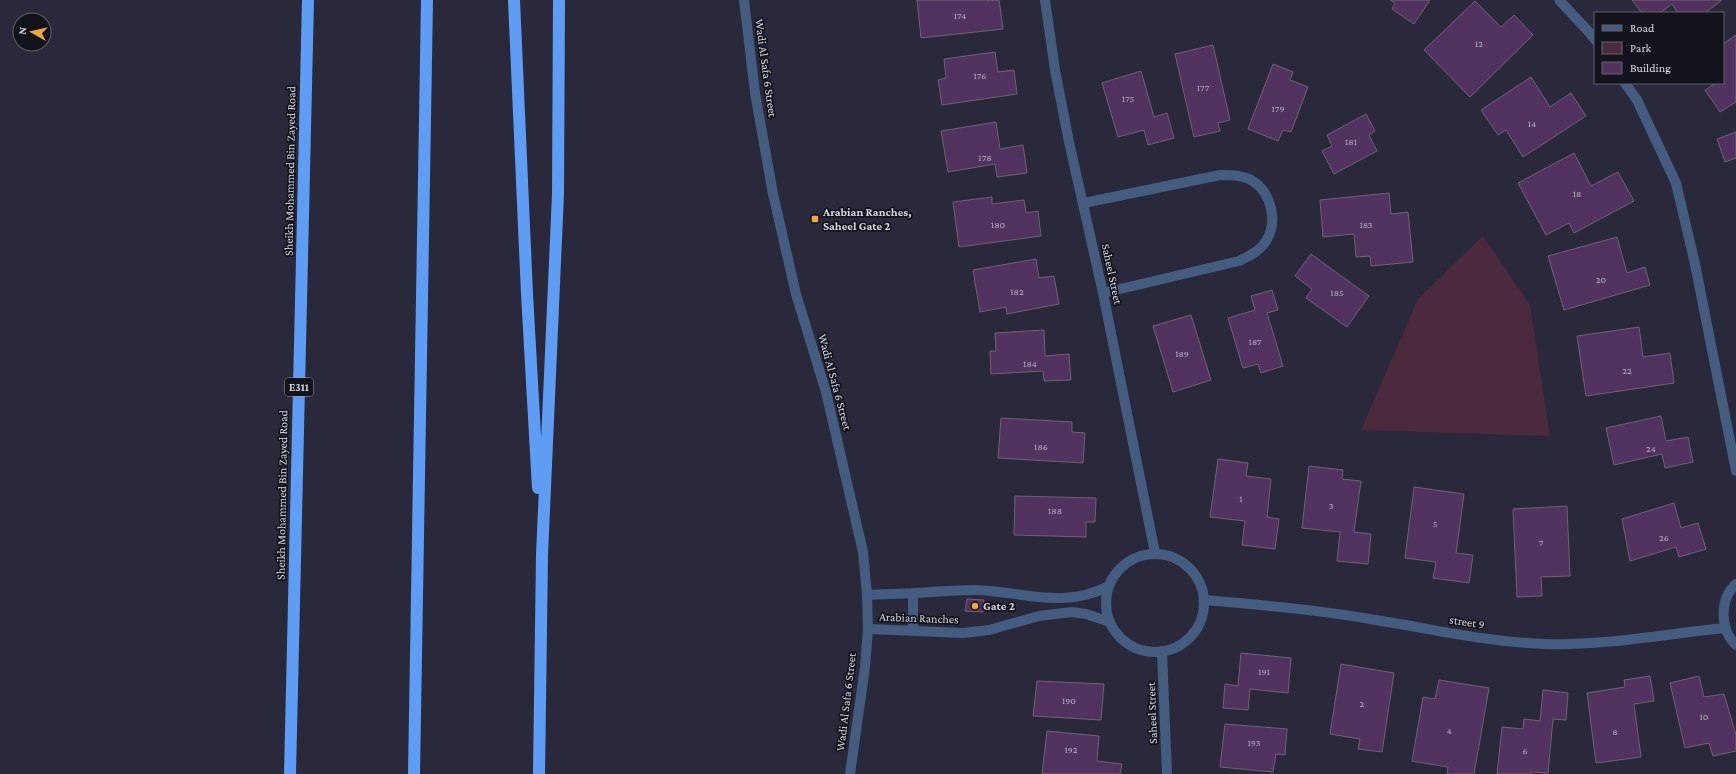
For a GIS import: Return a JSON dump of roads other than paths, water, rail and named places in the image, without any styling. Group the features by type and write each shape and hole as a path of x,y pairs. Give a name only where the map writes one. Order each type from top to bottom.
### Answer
{"highway":[{"name":"Sheikh Mohammed Bin Zayed Road","path":"290,774 308,0"},
{"path":"414,774 427,0"},
{"path":"514,0 527,294 542,555"},
{"path":"539,774 542,555 558,194 560,0"}],"street":[{"name":"Wadi Al Safa 6 Street","path":"744,0 755,92 773,194 796,294 826,392 863,552 867,594 868,629 865,666 850,774"},
{"name":"Saheel Street","path":"1045,0 1055,70 1069,142 1084,203 1103,293 1155,553"},
{"path":"1559,0 1594,39"},
{"path":"1626,84 1636,100 1676,183 1696,271 1736,471"},
{"path":"1084,203 1220,175 1237,175 1253,181 1265,193 1272,209 1272,226 1266,242 1254,254 1239,260 1103,293"},
{"path":"1155,553 1170,555 1183,562 1194,572 1201,585 1204,600 1203,615 1198,628 1188,639 1176,648 1162,652 1146,652 1131,646 1118,636 1110,622 1106,610 1106,598 1109,586 1116,573 1126,562 1140,555 1155,553"},
{"path":"1736,584 1726,599 1723,613 1725,628 1736,645"},
{"name":"Arabian Ranches","path":"867,594 975,590 1010,593 1038,598 1072,598 1085,596 1109,586"},
{"path":"913,593 913,631"},
{"path":"1038,598 1040,604 1039,616"},
{"name":"street 9","path":"1204,600 1297,609 1375,619 1502,641 1545,644 1588,643 1725,628"},
{"name":"Arabian Ranches","path":"868,629 963,633 989,630 1039,616 1072,612 1086,614 1110,622"},
{"name":"Saheel Street","path":"1162,652 1167,774"}],"place":[{"name":"Arabian Ranches, Saheel Gate 2","path":"815,219"},
{"name":"Gate 2","path":"975,606"}]}
